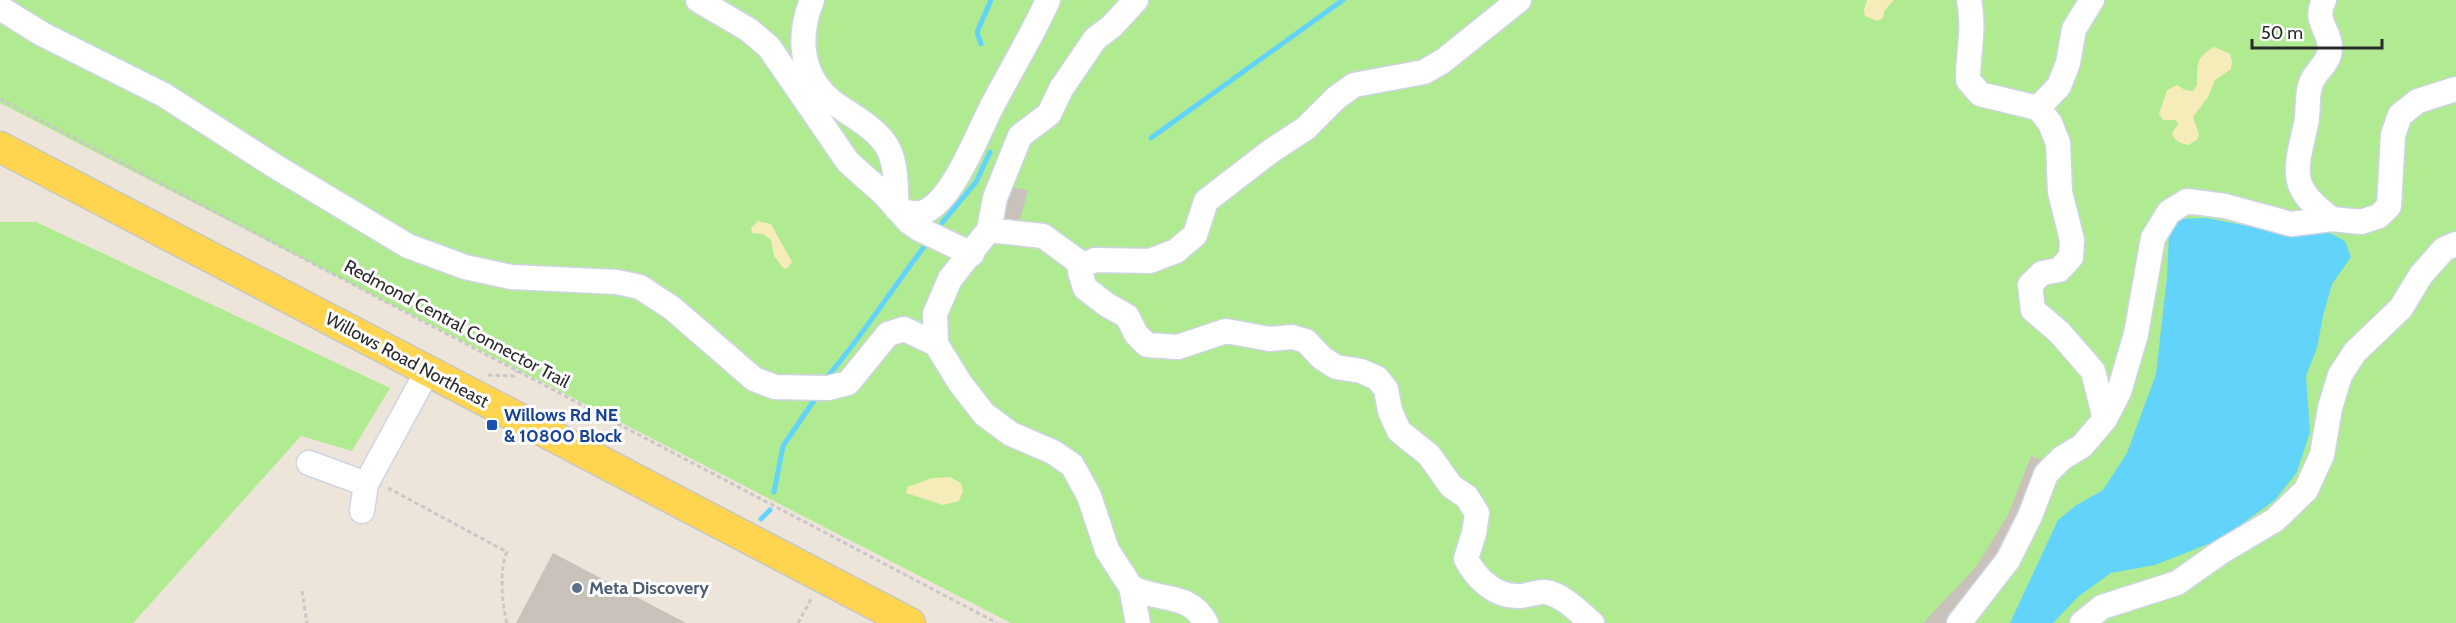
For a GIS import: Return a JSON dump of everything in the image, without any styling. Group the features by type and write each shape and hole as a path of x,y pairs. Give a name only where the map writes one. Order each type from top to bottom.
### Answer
{"main road":[{"name":"Willows Road Northeast","path":"0,147 910,623"}],"lane":[{"path":"698,0 749,30 769,47 848,162 909,222 972,254"},
{"path":"812,0 805,17 802,48 811,76 832,101 864,124 885,143 894,163 897,209"},
{"path":"897,209 911,214 925,212 944,195 967,158 991,109 1032,36 1048,0"},
{"path":"1136,0 1112,26 1095,39 1061,89 1049,114 1020,136 995,198 989,230 950,279 935,314 936,344 960,383 984,414 1011,434 1053,452 1072,465 1089,496 1107,550 1131,587 1138,623"},
{"path":"1519,0 1443,61 1424,72 1354,85 1336,98 1306,128 1271,151 1206,201 1195,235 1176,251 1150,261 1095,260 1083,265 1080,272 1085,288 1107,305 1127,316 1136,334 1148,345 1178,346 1226,330 1270,339 1292,337 1306,341 1322,358 1336,367 1361,371 1377,378 1386,389 1390,411 1399,431 1429,455 1451,486 1467,497 1477,513 1467,559 1474,573 1497,592 1517,596 1546,592 1560,599 1592,623"},
{"path":"1969,0 1974,21 1968,61 1968,80 1980,94 2038,108 2050,123 2058,143 2060,192 2072,240 2071,257 2059,270 2042,273 2030,285 2033,310 2059,332 2093,370 2105,419"},
{"path":"2038,108 2060,86 2068,63 2074,29 2092,0"},
{"path":"2324,0 2320,7 2321,23 2331,46 2328,60 2310,83 2306,123 2300,144 2298,165 2301,190 2313,206 2332,219"},
{"path":"0,8 42,34 164,95 278,168 408,246 465,267 511,277 617,282 640,287 672,308 754,379 775,387 828,388 848,383 888,334 904,329 936,344"},
{"path":"1959,623 2008,560 2030,516 2046,474 2062,458 2082,446 2105,419 2120,392 2136,334 2153,238 2169,212 2187,201 2225,206 2291,224 2332,219 2361,222 2379,216 2389,206 2393,135 2400,115 2418,101 2456,89"},
{"path":"989,230 1043,236 1083,265"},
{"path":"2082,623 2102,607 2177,583 2221,552 2275,520 2306,490 2322,455 2330,408 2340,375 2355,352 2401,308 2421,275 2444,249 2456,244"},
{"path":"363,511 373,484 428,370"},
{"path":"309,463 373,484"},
{"path":"1131,587 1145,595 1181,599 1201,614 1206,623"}],"path":[{"name":"Redmond Central Connector Trail","path":"0,99 997,623"},
{"path":"483,380 486,375 514,376 517,371"},
{"path":"373,484 507,552 502,561 503,611 507,623"},
{"path":"302,591 307,623"},
{"path":"798,623 811,599"}],"green space":[{"path":"0,0 2456,0 2456,623 1011,623 0,103"},
{"path":"0,222 36,222 390,388 352,451 301,436 133,623 0,623"}],"sand":[{"path":"1867,0 1894,0 1884,11 1883,18 1877,21 1865,16"},
{"path":"2214,47 2230,54 2231,69 2215,80 2208,97 2193,117 2199,134 2197,140 2188,145 2176,140 2173,136 2172,133 2178,124 2176,120 2163,120 2159,114 2167,90 2177,85 2185,90 2193,91 2197,85 2198,63 2203,55"},
{"path":"758,221 771,224 792,262 788,268 784,269 774,256 771,240 763,234 752,233 751,228"},
{"path":"950,477 961,483 963,491 959,501 943,505 906,493 907,487 932,478"}],"water":[{"path":"2206,218 2290,234 2322,229 2345,241 2351,257 2332,284 2317,348 2306,376 2310,432 2297,472 2275,500 2221,539 2155,565 2111,573 2079,596 2053,623 2010,623 2058,520 2075,506 2103,490 2127,453 2156,374 2167,277 2169,233 2178,219"}],"building":[{"path":"1004,186 1028,190 1018,227 997,222"},
{"path":"2031,456 2046,461 2023,519 1948,623 1923,623 1976,567 2008,515"},
{"name":"Meta Discovery","path":"553,553 686,623 516,623"}],"waterway":[{"path":"981,44 977,32 991,0"},
{"path":"1151,138 1343,0"},
{"path":"942,223 976,182 990,152"},
{"path":"828,376 927,243"},
{"path":"774,492 783,446 817,396"},
{"path":"761,519 770,510"}],"place":[{"name":"Willows Rd NE & 10800 Block","path":"492,425"},
{"name":"Meta Discovery","path":"577,588"}]}
